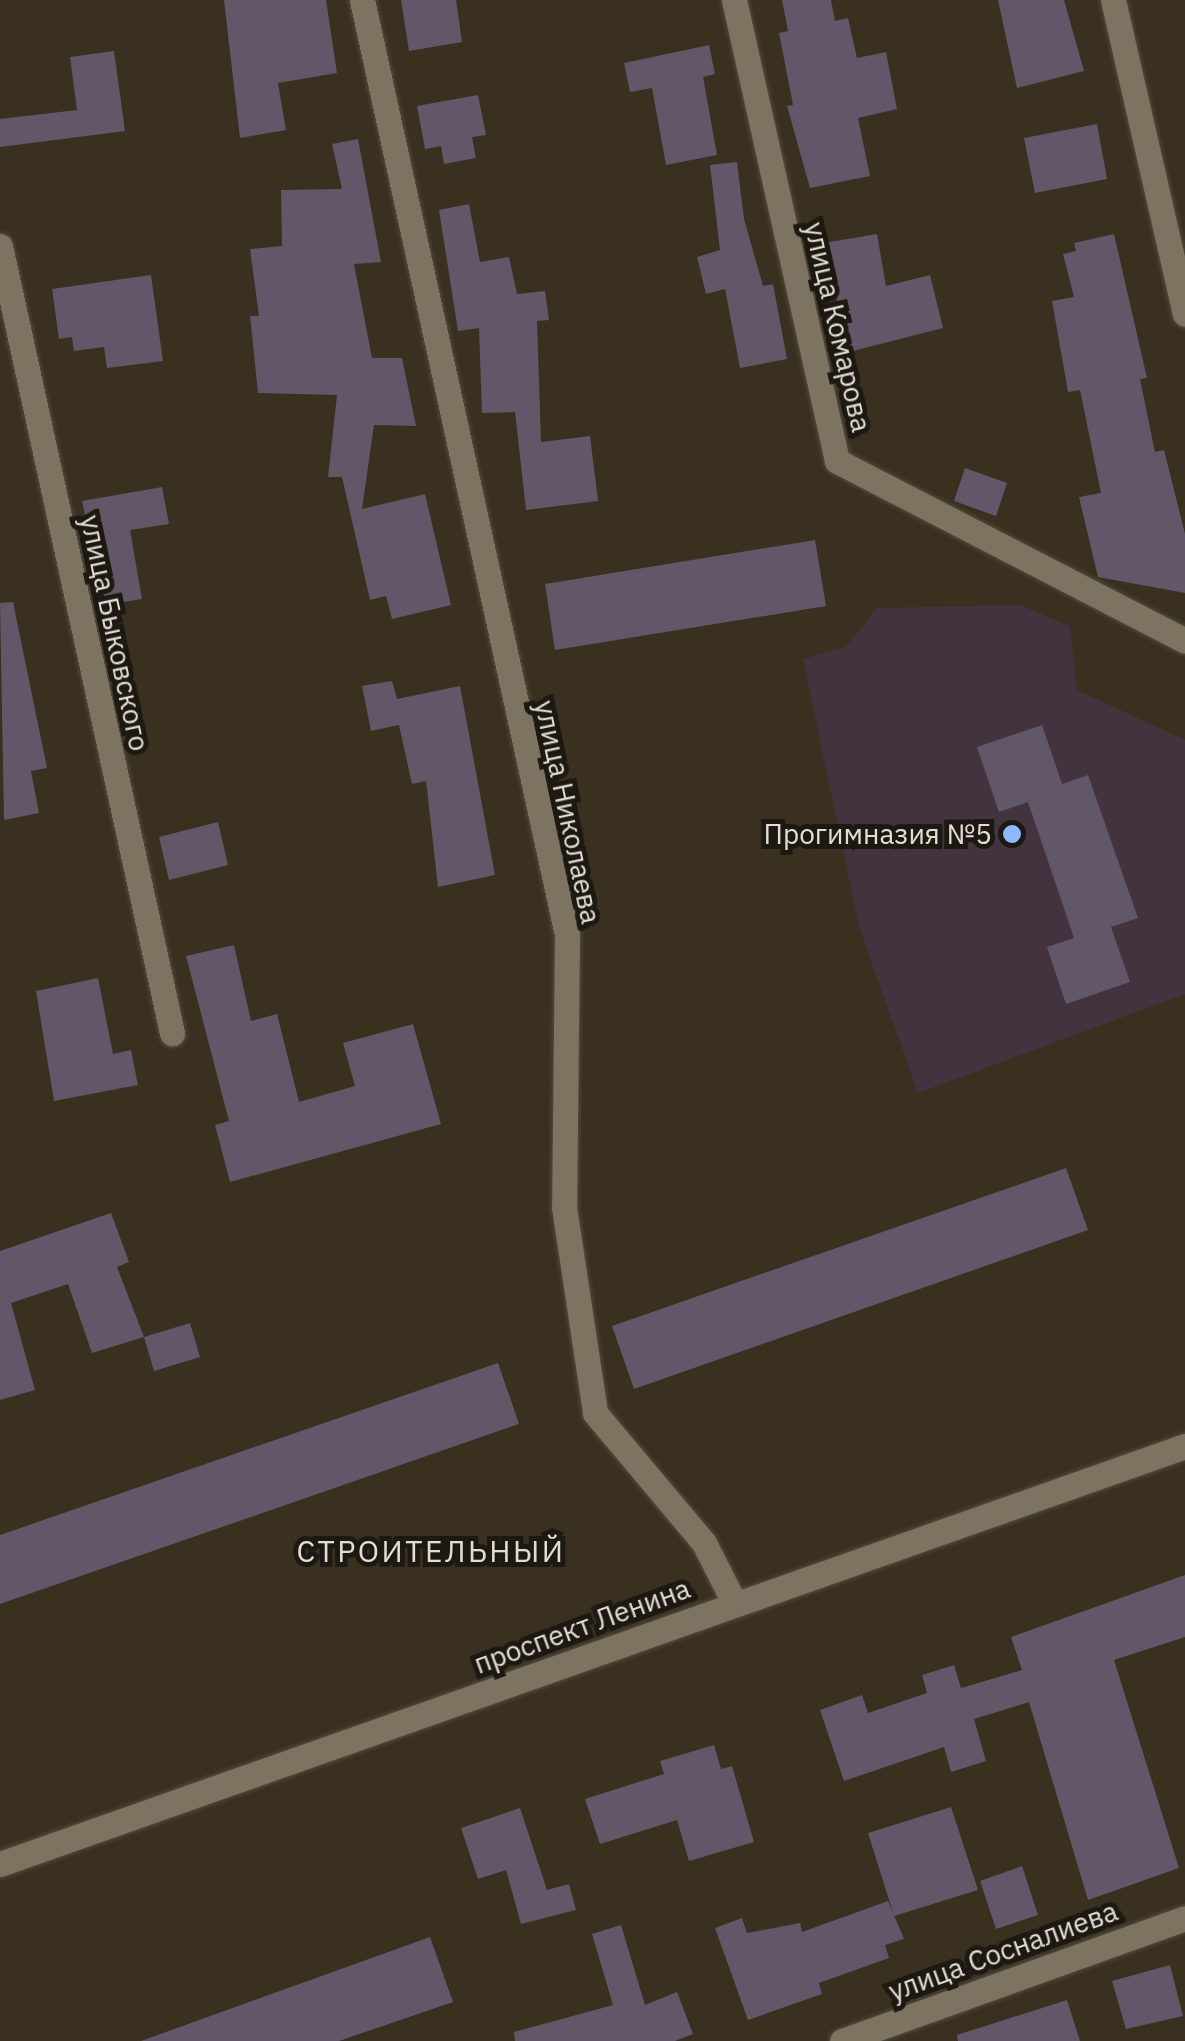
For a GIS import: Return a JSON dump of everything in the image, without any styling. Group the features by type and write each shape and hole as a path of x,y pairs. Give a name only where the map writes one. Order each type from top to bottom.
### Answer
{"street":[{"name":"улица Николаева","path":"362,0 567,935 564,1207 596,1413 704,1543 735,1604"},
{"name":"улица Комарова","path":"734,0 837,460 1185,641"},
{"path":"1114,0 1185,314"},
{"name":"улица Быковского","path":"0,246 172,1034"},
{"name":"проспект Ленина","path":"0,1864 1185,1446"},
{"name":"улица Сосналиева","path":"842,2041 1185,1918"}],"shaded area":[{"name":"Прогимназия №5","path":"1020,605 1070,626 1077,690 1185,740 1185,994 918,1093 859,927 803,659 846,647 877,608"}],"building":[{"path":"224,0 326,0 337,73 278,83 286,130 240,138"},
{"path":"401,0 456,0 462,42 409,51"},
{"path":"782,0 831,0 835,21 848,18 857,58 886,52 897,109 858,118 870,176 810,188 787,106 793,105 779,33 788,31"},
{"path":"998,0 1064,0 1084,71 1017,88"},
{"path":"709,45 715,74 703,77 717,155 666,165 652,88 630,92 624,63"},
{"path":"114,51 125,131 0,147 0,119 77,110 70,57"},
{"path":"478,95 486,135 472,137 476,158 444,164 441,146 425,149 417,106"},
{"path":"1097,124 1107,179 1035,193 1024,138"},
{"path":"358,139 381,262 354,264 372,358 402,358 416,426 374,425 362,509 425,494 451,605 392,619 386,596 370,600 342,477 328,477 337,395 258,393 250,316 259,316 250,249 282,246 281,190 342,189 332,144"},
{"path":"737,162 744,219 763,286 773,284 787,359 740,368 725,289 706,294 697,257 720,250 710,165"},
{"path":"469,204 480,262 509,257 517,294 545,291 549,320 537,321 541,442 590,436 598,501 526,510 515,412 482,413 479,328 458,331 439,210"},
{"path":"877,234 886,286 930,275 943,328 849,352 824,243"},
{"path":"1114,234 1147,378 1140,379 1155,452 1164,450 1185,534 1185,593 1098,577 1079,497 1101,493 1080,390 1068,392 1052,301 1074,297 1063,254 1076,251 1074,243"},
{"path":"151,275 163,361 107,368 104,347 74,351 72,337 59,339 52,289"},
{"path":"965,468 1007,483 996,516 954,501"},
{"path":"162,487 169,524 130,530 142,599 105,605 82,501"},
{"path":"815,540 826,606 555,650 545,584"},
{"path":"13,602 47,768 31,771 39,813 4,820 0,603"},
{"path":"392,681 397,699 460,686 495,875 438,887 426,781 412,784 399,725 371,731 362,686"},
{"path":"1042,725 1062,784 1088,775 1138,918 1111,927 1130,982 1066,1004 1047,947 1074,938 1028,802 999,812 977,747"},
{"path":"218,822 228,865 169,880 159,837"},
{"path":"234,945 251,1021 277,1014 299,1102 355,1086 343,1043 413,1024 441,1124 230,1182 215,1125 229,1121 186,956"},
{"path":"98,978 113,1054 131,1050 138,1085 54,1101 36,991"},
{"path":"1066,1168 1088,1230 634,1389 612,1326"},
{"path":"111,1213 129,1262 117,1267 144,1337 92,1353 68,1284 11,1303 35,1390 0,1400 0,1251"},
{"path":"190,1323 200,1357 154,1371 144,1337"},
{"path":"498,1363 519,1424 0,1604 0,1535"},
{"path":"1185,1575 1185,1637 1114,1660 1179,1868 1088,1900 1029,1702 974,1719 986,1761 951,1772 944,1747 844,1781 820,1710 862,1695 868,1713 927,1693 922,1675 954,1665 961,1688 1022,1670 1011,1637"},
{"path":"714,1745 721,1769 732,1766 754,1842 689,1861 677,1820 600,1844 585,1799 664,1774 660,1761"},
{"path":"951,1807 978,1890 894,1916 868,1833"},
{"path":"520,1808 547,1890 569,1884 576,1910 521,1924 506,1870 478,1879 461,1828"},
{"path":"1022,1866 1038,1915 996,1929 980,1881"},
{"path":"888,1901 904,1939 885,1945 889,1958 819,1983 822,1994 748,2020 715,1928 742,1918 747,1933 800,1923 802,1932"},
{"path":"621,1925 645,2005 677,1992 693,2034 675,2041 515,2041 514,2032 613,2005 592,1934"},
{"path":"430,1937 453,2002 339,2041 141,2041"},
{"path":"1170,1965 1183,2016 1126,2029 1112,1981"},
{"path":"1067,2000 1080,2041 958,2041 957,2035"}],"place":[{"name":"Прогимназия №5","path":"1012,834"}],"district":[{"name":"СТРОИТЕЛЬНЫЙ","path":"431,1551"}]}
